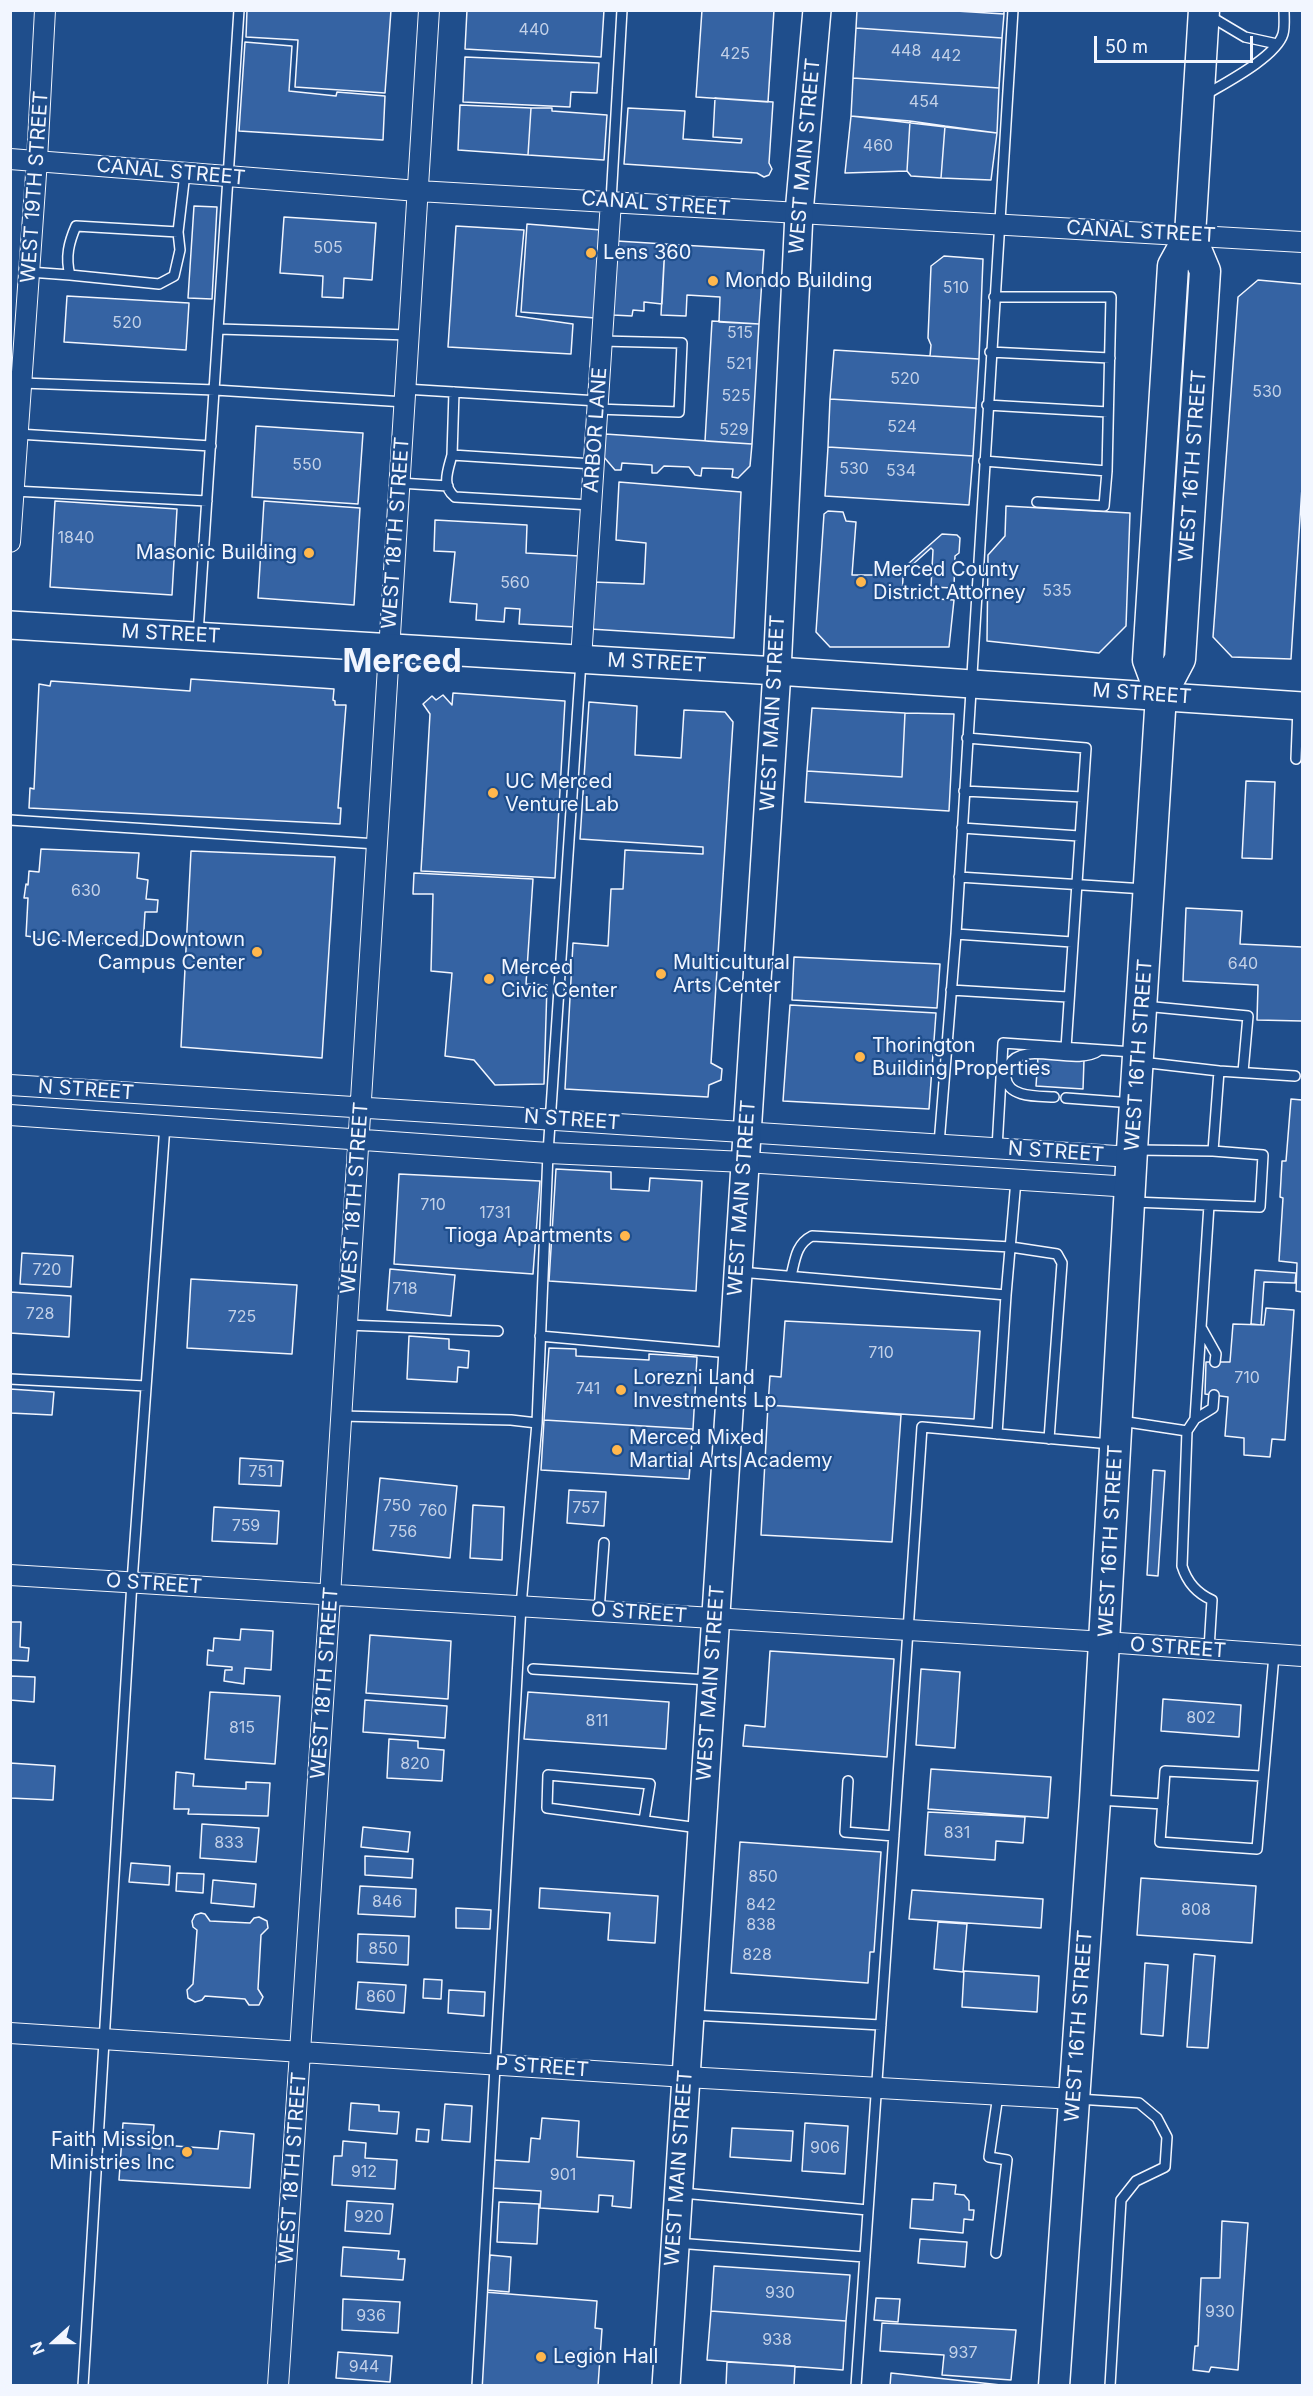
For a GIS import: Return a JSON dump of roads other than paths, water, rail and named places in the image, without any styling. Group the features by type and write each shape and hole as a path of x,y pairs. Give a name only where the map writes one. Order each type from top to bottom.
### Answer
{"main road":[{"name":"WEST 16TH STREET","path":"1054,2385 1095,1800 1161,695 1148,660 1157,507 1173,266 1190,235 1204,12"}],"street":[{"name":"WEST 19TH STREET","path":"10,542 37,160 45,10"},
{"name":"WEST 18TH STREET","path":"278,2385 330,1596 429,10"},
{"name":"WEST MAIN STREET","path":"666,2385 777,671 799,213 818,10"},
{"name":"CANAL STREET","path":"10,159 418,191 1302,242"},
{"name":"ARBOR LANE","path":"581,659 611,201"},
{"name":"M STREET","path":"10,625 1161,695 1300,706"},
{"name":"N STREET","path":"10,1085 997,1148 1132,1154"},
{"name":"N STREET","path":"10,1115 165,1124 548,1153 745,1162 1016,1180 1131,1195"},
{"name":"O STREET","path":"10,1575 1302,1656"},
{"name":"P STREET","path":"10,2033 686,2077 1074,2099"}],"lane":[{"path":"198,636 239,10"},
{"path":"611,201 622,10"},
{"path":"939,1144 956,934 990,352 1013,10"},
{"path":"1199,99 1253,67 1277,44 1283,35 1284,10"},
{"path":"1204,12 1245,37 1277,44"},
{"path":"29,272 159,284 174,276 180,250 178,232 185,173"},
{"path":"70,275 67,263 69,240 76,226 178,232"},
{"path":"994,297 1111,297 1107,471 1104,506 1037,502"},
{"path":"219,329 409,335"},
{"path":"22,383 405,395 454,392 679,412 682,343 602,341"},
{"path":"990,352 1110,358"},
{"path":"454,392 452,455 446,478 449,492 455,497 591,505"},
{"path":"987,405 1108,412"},
{"path":"18,434 211,446"},
{"path":"452,455 593,464"},
{"path":"984,461 1107,471"},
{"path":"399,483 447,486"},
{"path":"14,491 207,501"},
{"path":"477,2385 521,1606 537,1423 548,1153 581,659"},
{"path":"1296,759 1300,706"},
{"path":"967,738 1086,748 1066,1048"},
{"path":"964,791 1082,797"},
{"path":"10,820 377,844"},
{"path":"962,828 1079,836"},
{"path":"959,878 1149,890"},
{"path":"956,934 1072,942"},
{"path":"951,990 1068,997"},
{"path":"1142,1006 1248,1016 1243,1072"},
{"path":"997,1148 1003,1043 1100,1050 1219,1071 1294,1076"},
{"path":"1054,1097 1025,1095 1013,1090 1006,1081 1006,1068 1013,1058 1026,1053 1090,1056 1100,1050"},
{"path":"1213,1151 1219,1071"},
{"path":"1066,1098 1136,1104"},
{"path":"83,2385 132,1582 165,1124"},
{"path":"1131,1195 1209,1205 1260,1207 1263,1155 1213,1151 1132,1154"},
{"path":"997,1434 1016,1180"},
{"path":"1195,1419 1209,1205"},
{"path":"791,1276 799,1248 806,1239 813,1236 1011,1247 1058,1254 1062,1263 1049,1438"},
{"path":"738,1271 1006,1295"},
{"path":"347,1325 498,1331"},
{"path":"1201,1328 1216,1354 1215,1362"},
{"path":"540,1336 732,1353"},
{"path":"10,1379 146,1386"},
{"path":"1208,1650 1212,1600 1193,1588 1182,1566 1187,1431 1195,1419 1213,1408 1214,1395"},
{"path":"341,1416 511,1420 537,1423"},
{"path":"856,2385 922,1427 1049,1438 1187,1431"},
{"path":"599,1611 604,1543"},
{"path":"1262,1776 1165,1771 1160,1842 1257,1849 1274,1655"},
{"path":"533,1669 712,1680"},
{"path":"644,1820 650,1784 548,1775 547,1808 702,1828"},
{"path":"848,1781 845,1832 894,1836"},
{"path":"1095,1800 1163,1804"},
{"path":"690,2015 881,2025"},
{"path":"996,2253 1007,2160 990,2157 998,2095"},
{"path":"1074,2099 1139,2103 1157,2118 1167,2137 1165,2167 1136,2181 1121,2200 1110,2385"},
{"path":"677,2193 868,2210"},
{"path":"674,2243 865,2257"}],"place":[{"name":"Lens 360","path":"591,253"},
{"name":"Mondo Building","path":"713,281"},
{"name":"Masonic Building","path":"309,553"},
{"name":"Merced County District Attorney","path":"861,582"},
{"name":"UC Merced Venture Lab","path":"493,793"},
{"name":"UC Merced Downtown Campus Center","path":"257,952"},
{"name":"Multicultural Arts Center","path":"661,974"},
{"name":"Merced Civic Center","path":"489,979"},
{"name":"Thorington Building Properties","path":"860,1057"},
{"name":"Tioga Apartments","path":"625,1236"},
{"name":"Lorezni Land Investments Lp","path":"621,1390"},
{"name":"Merced Mixed Martial Arts Academy","path":"617,1450"},
{"name":"Faith Mission Ministries Inc","path":"187,2152"},
{"name":"Legion Hall","path":"541,2357"}],"district":[{"name":"Merced","path":"402,662"}]}
